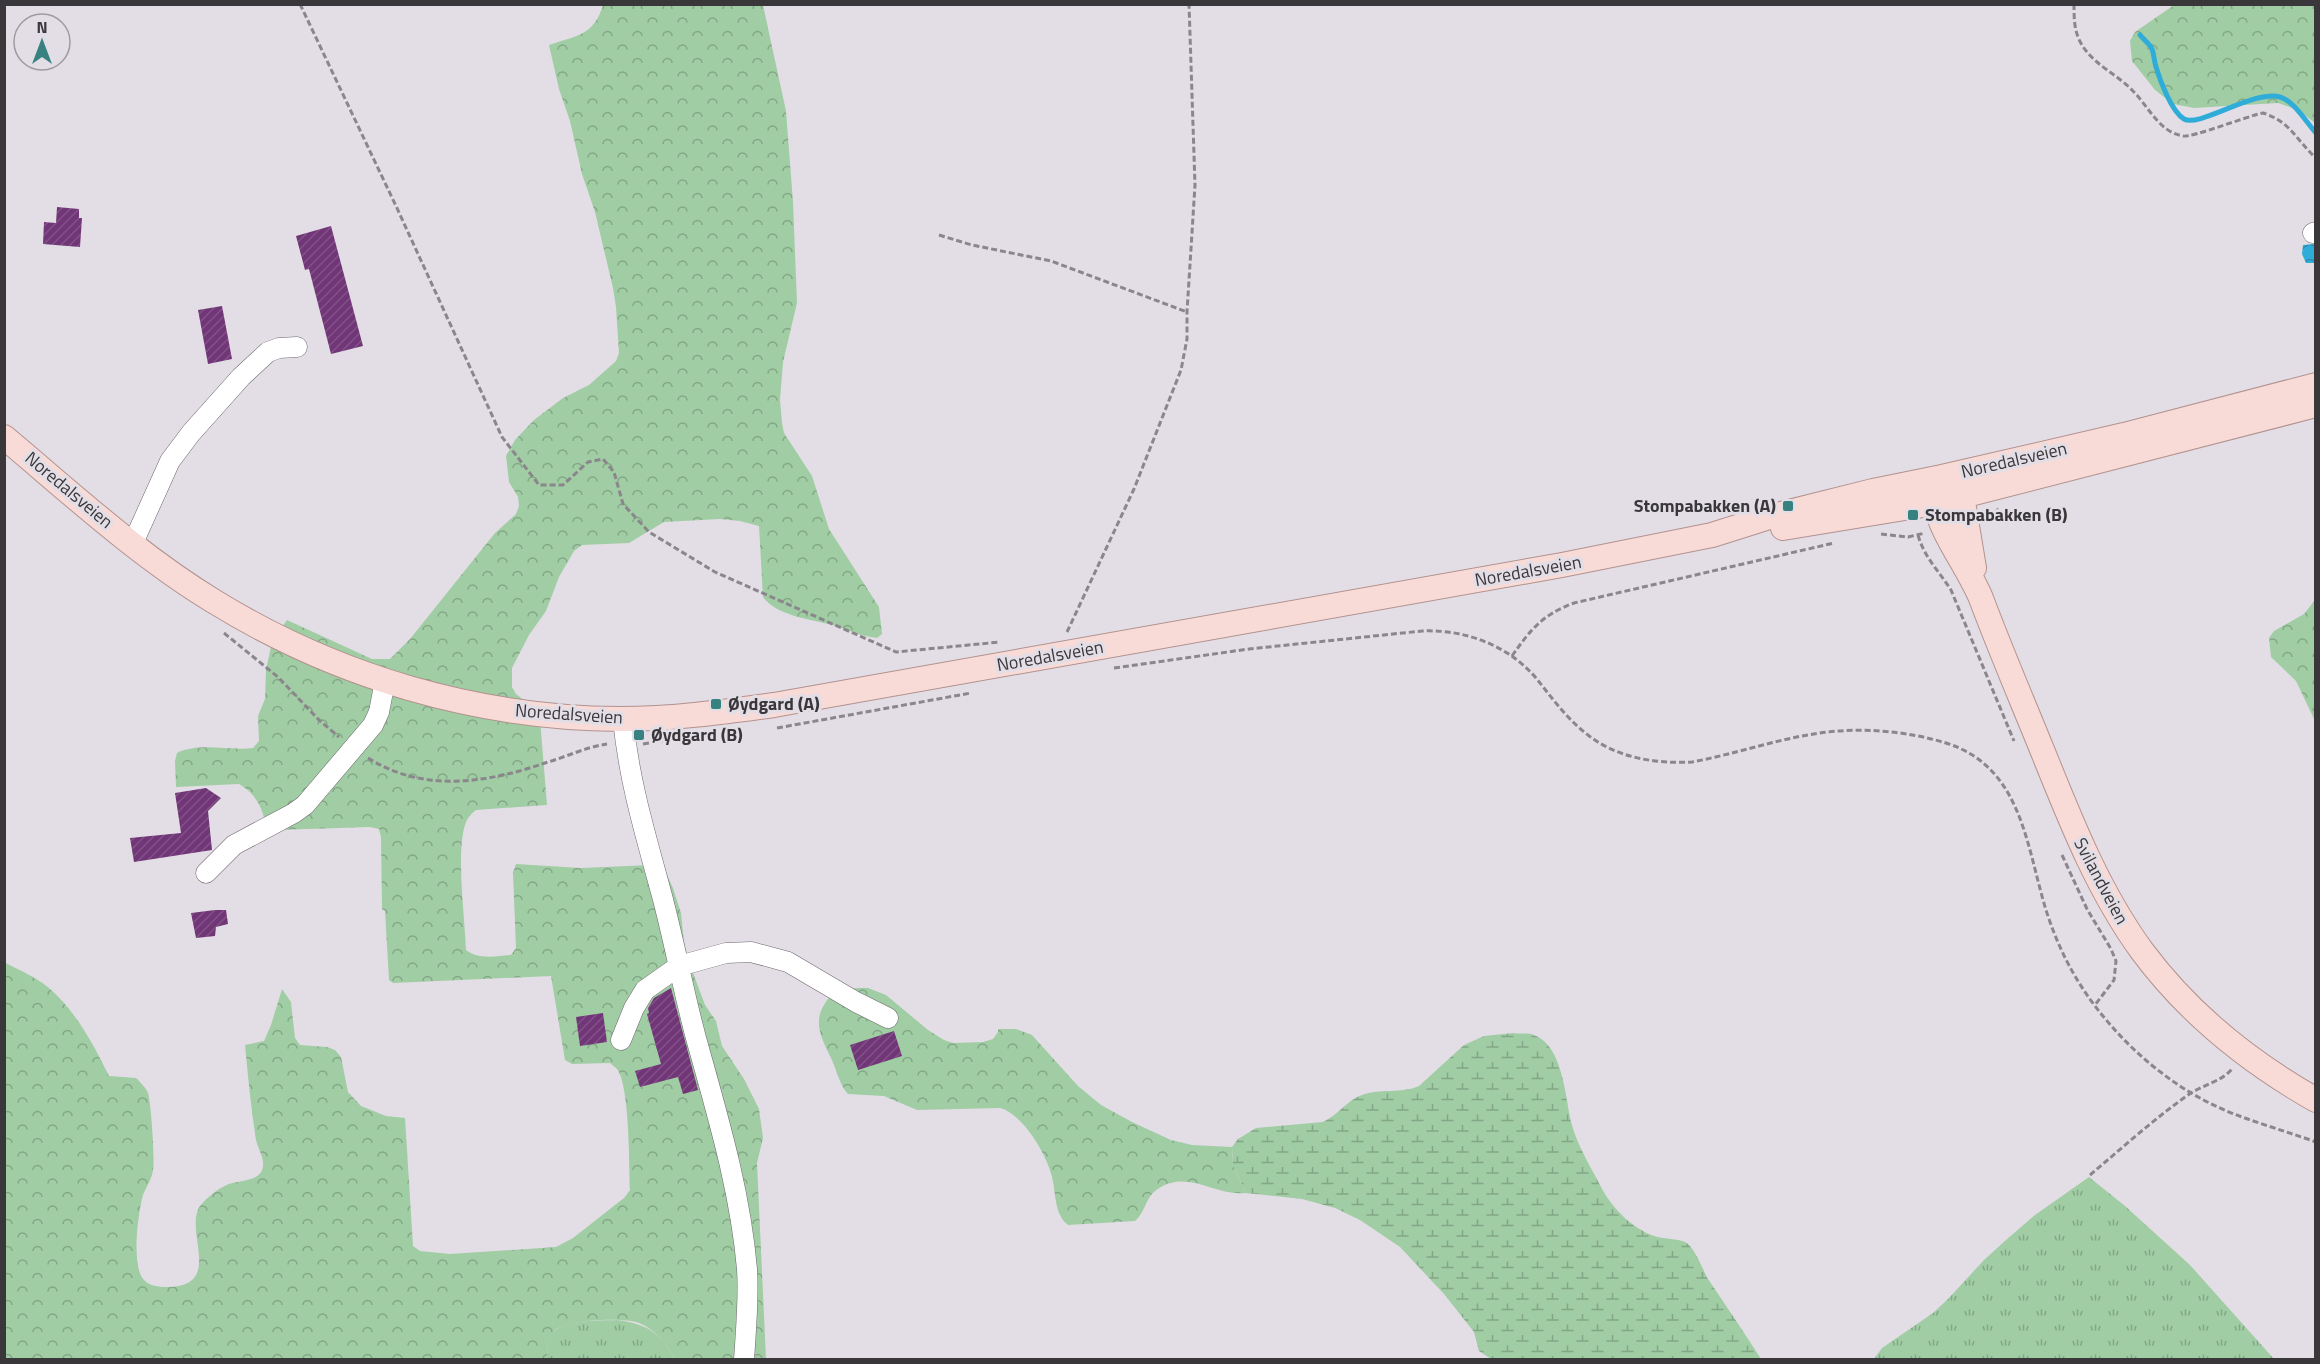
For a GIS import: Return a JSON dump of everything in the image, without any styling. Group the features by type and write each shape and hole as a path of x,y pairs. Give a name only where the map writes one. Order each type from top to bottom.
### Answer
{"main road":[{"name":"Noredalsveien","path":"4,437 133,543 192,587 259,628 325,660 438,697 496,709 546,716 623,719 685,716 774,705 1064,639 1562,565 1712,535 1769,517 1873,491 2124,435 2316,385"},
{"name":"Noredalsveien","path":"1712,535 1774,530 1935,503 2316,405"},
{"path":"1935,503 1942,477 1962,496"},
{"name":"Svilandveien","path":"1962,496 1979,594"},
{"name":"Svilandveien","path":"1935,503 1944,528 1979,594 2071,821 2101,885 2128,931 2166,980 2195,1011 2245,1055 2270,1073 2316,1100"}],"lane":[{"name":"Noredalsveien","path":"133,543 170,461 191,434 241,376 268,352 279,348 297,347"},
{"path":"206,873 234,845 305,805 374,725 385,681"},
{"path":"623,719 625,745 641,824 661,892 696,1037 721,1123 741,1220 748,1294 744,1359"},
{"path":"621,1040 633,1008 645,990 680,966 726,953 751,952 788,962 888,1018"}],"path":[{"path":"300,4 502,437 539,485 563,484 588,462 603,459 614,472 623,504 649,532 715,572 896,652 1003,641"},
{"path":"1064,639 1134,489 1181,370 1188,339 1187,312 1195,185 1189,4"},
{"path":"2074,4 2074,27 2082,45 2095,61 2132,90 2155,119 2172,133 2187,137 2263,114 2275,117 2287,125 2316,158"},
{"path":"939,235 972,245 1051,261 1187,312"},
{"path":"1873,534 1900,537 1918,535"},
{"path":"1511,656 1541,620 1553,611 1574,603 1845,540"},
{"path":"1113,668 1237,651 1434,630 1477,638 1511,656 1527,669 1557,706 1588,735 1616,751 1643,760 1672,763 1692,762 1821,733 1858,730 1930,739 1961,749 1976,758 1998,778 2015,804 2054,932 2076,979 2129,1045 2146,1061 2191,1093 2232,1113 2316,1142"},
{"path":"221,631 278,677 319,720 353,749 375,763 404,776 431,781 456,782 502,777 596,746 670,740"},
{"path":"770,729 976,692"},
{"path":"693,738 748,732"},
{"path":"2090,1175 2191,1093 2227,1076 2245,1055"}],"green space":[{"path":"603,5 763,5 786,111 793,202 797,303 783,362 780,400 782,423 784,433 812,476 829,529 879,607 882,634 877,638 861,635 786,613 769,604 763,597 759,526 720,519 664,522 629,543 582,545 574,551 559,577 546,611 529,635 512,668 512,687 516,694 538,711 547,805 476,810 467,820 461,852 466,950 476,955 494,956 511,955 516,948 513,873 516,864 581,868 651,865 666,873 681,913 689,962 705,1005 716,1021 722,1046 744,1079 759,1109 763,1138 757,1163 766,1359 675,1359 660,1338 639,1323 594,1320 569,1324 553,1332 549,1338 548,1359 5,1359 4,962 39,980 58,997 83,1029 109,1076 136,1078 148,1093 153,1170 141,1203 137,1252 140,1273 146,1282 156,1286 183,1285 194,1278 199,1256 196,1217 200,1206 221,1188 255,1178 261,1171 263,1163 256,1140 245,1045 264,1041 282,989 291,1002 295,1038 300,1045 327,1047 335,1050 341,1057 348,1092 361,1106 386,1116 405,1118 413,1246 420,1251 450,1254 556,1247 573,1238 624,1198 630,1190 627,1108 621,1078 617,1069 610,1063 572,1064 565,1060 551,976 393,983 389,980 385,911 382,909 379,829 370,827 276,830 266,827 258,802 239,784 176,787 175,761 177,753 186,750 204,747 253,748 259,741 258,716 265,699 266,670 272,642 287,620 372,659 390,659 410,639 495,533 516,514 519,506 518,497 509,482 506,456 515,440 534,420 563,398 589,385 616,361 619,353 613,288 595,212 582,174 549,45 575,37 589,29"},
{"path":"2174,5 2315,5 2315,123 2298,110 2278,103 2194,108 2173,104 2155,90 2132,61 2130,41 2135,32"},
{"path":"2315,600 2315,721 2296,681 2271,657 2269,638 2274,631 2304,614"},
{"path":"868,988 886,995 928,1030 953,1043 983,1042 993,1039 998,1029 1016,1029 1032,1035 1078,1086 1101,1105 1171,1140 1192,1145 1232,1147 1233,1165 1246,1193 1234,1193 1200,1184 1178,1182 1167,1184 1155,1191 1135,1221 1068,1225 1060,1215 1052,1177 1045,1158 1033,1136 1009,1112 1000,1108 917,1110 884,1096 848,1094 840,1081 822,1037 819,1018 826,1002 836,992"},
{"path":"1531,1034 1542,1039 1557,1060 1578,1141 1611,1203 1641,1230 1658,1237 1688,1244 1697,1256 1708,1279 1761,1359 1491,1359 1479,1351 1474,1332 1444,1294 1400,1247 1360,1220 1335,1208 1302,1199 1246,1193 1233,1165 1232,1147 1238,1139 1256,1128 1323,1122 1362,1095 1419,1086 1464,1045 1484,1036"},
{"path":"2089,1177 2190,1265 2274,1359 1874,1359 1882,1348 1933,1313 1984,1260 2035,1215"},
{"path":"617,1320 637,1324 652,1331 664,1342 675,1359 548,1359 548,1340 559,1328 578,1322"}],"water":[{"path":"2315,244 2315,263 2306,263 2302,254 2303,245"}],"building":[{"path":"57,207 79,209 79,218 82,218 80,247 43,244 44,222 56,223"},
{"path":"331,226 363,346 331,354 309,269 305,270 296,236"},
{"path":"222,306 232,359 208,364 198,310"},
{"path":"206,788 221,798 208,811 212,850 134,862 130,838 181,833 175,793"},
{"path":"226,910 228,924 216,927 215,936 196,938 191,913"},
{"path":"671,988 698,1090 683,1094 678,1077 640,1087 635,1071 661,1064 647,1014 654,998"},
{"path":"603,1013 607,1042 580,1046 576,1017"},
{"path":"894,1031 902,1056 858,1070 850,1045"}],"waterway":[{"path":"2140,35 2152,49 2155,65 2170,102 2184,119 2202,118 2257,98 2280,97 2295,107 2316,133"}],"place":[{"name":"Stompabakken (A)","path":"1788,506"},
{"name":"Stompabakken (B)","path":"1913,515"},
{"name":"Øydgard (A)","path":"716,704"},
{"name":"Øydgard (B)","path":"639,735"}]}
